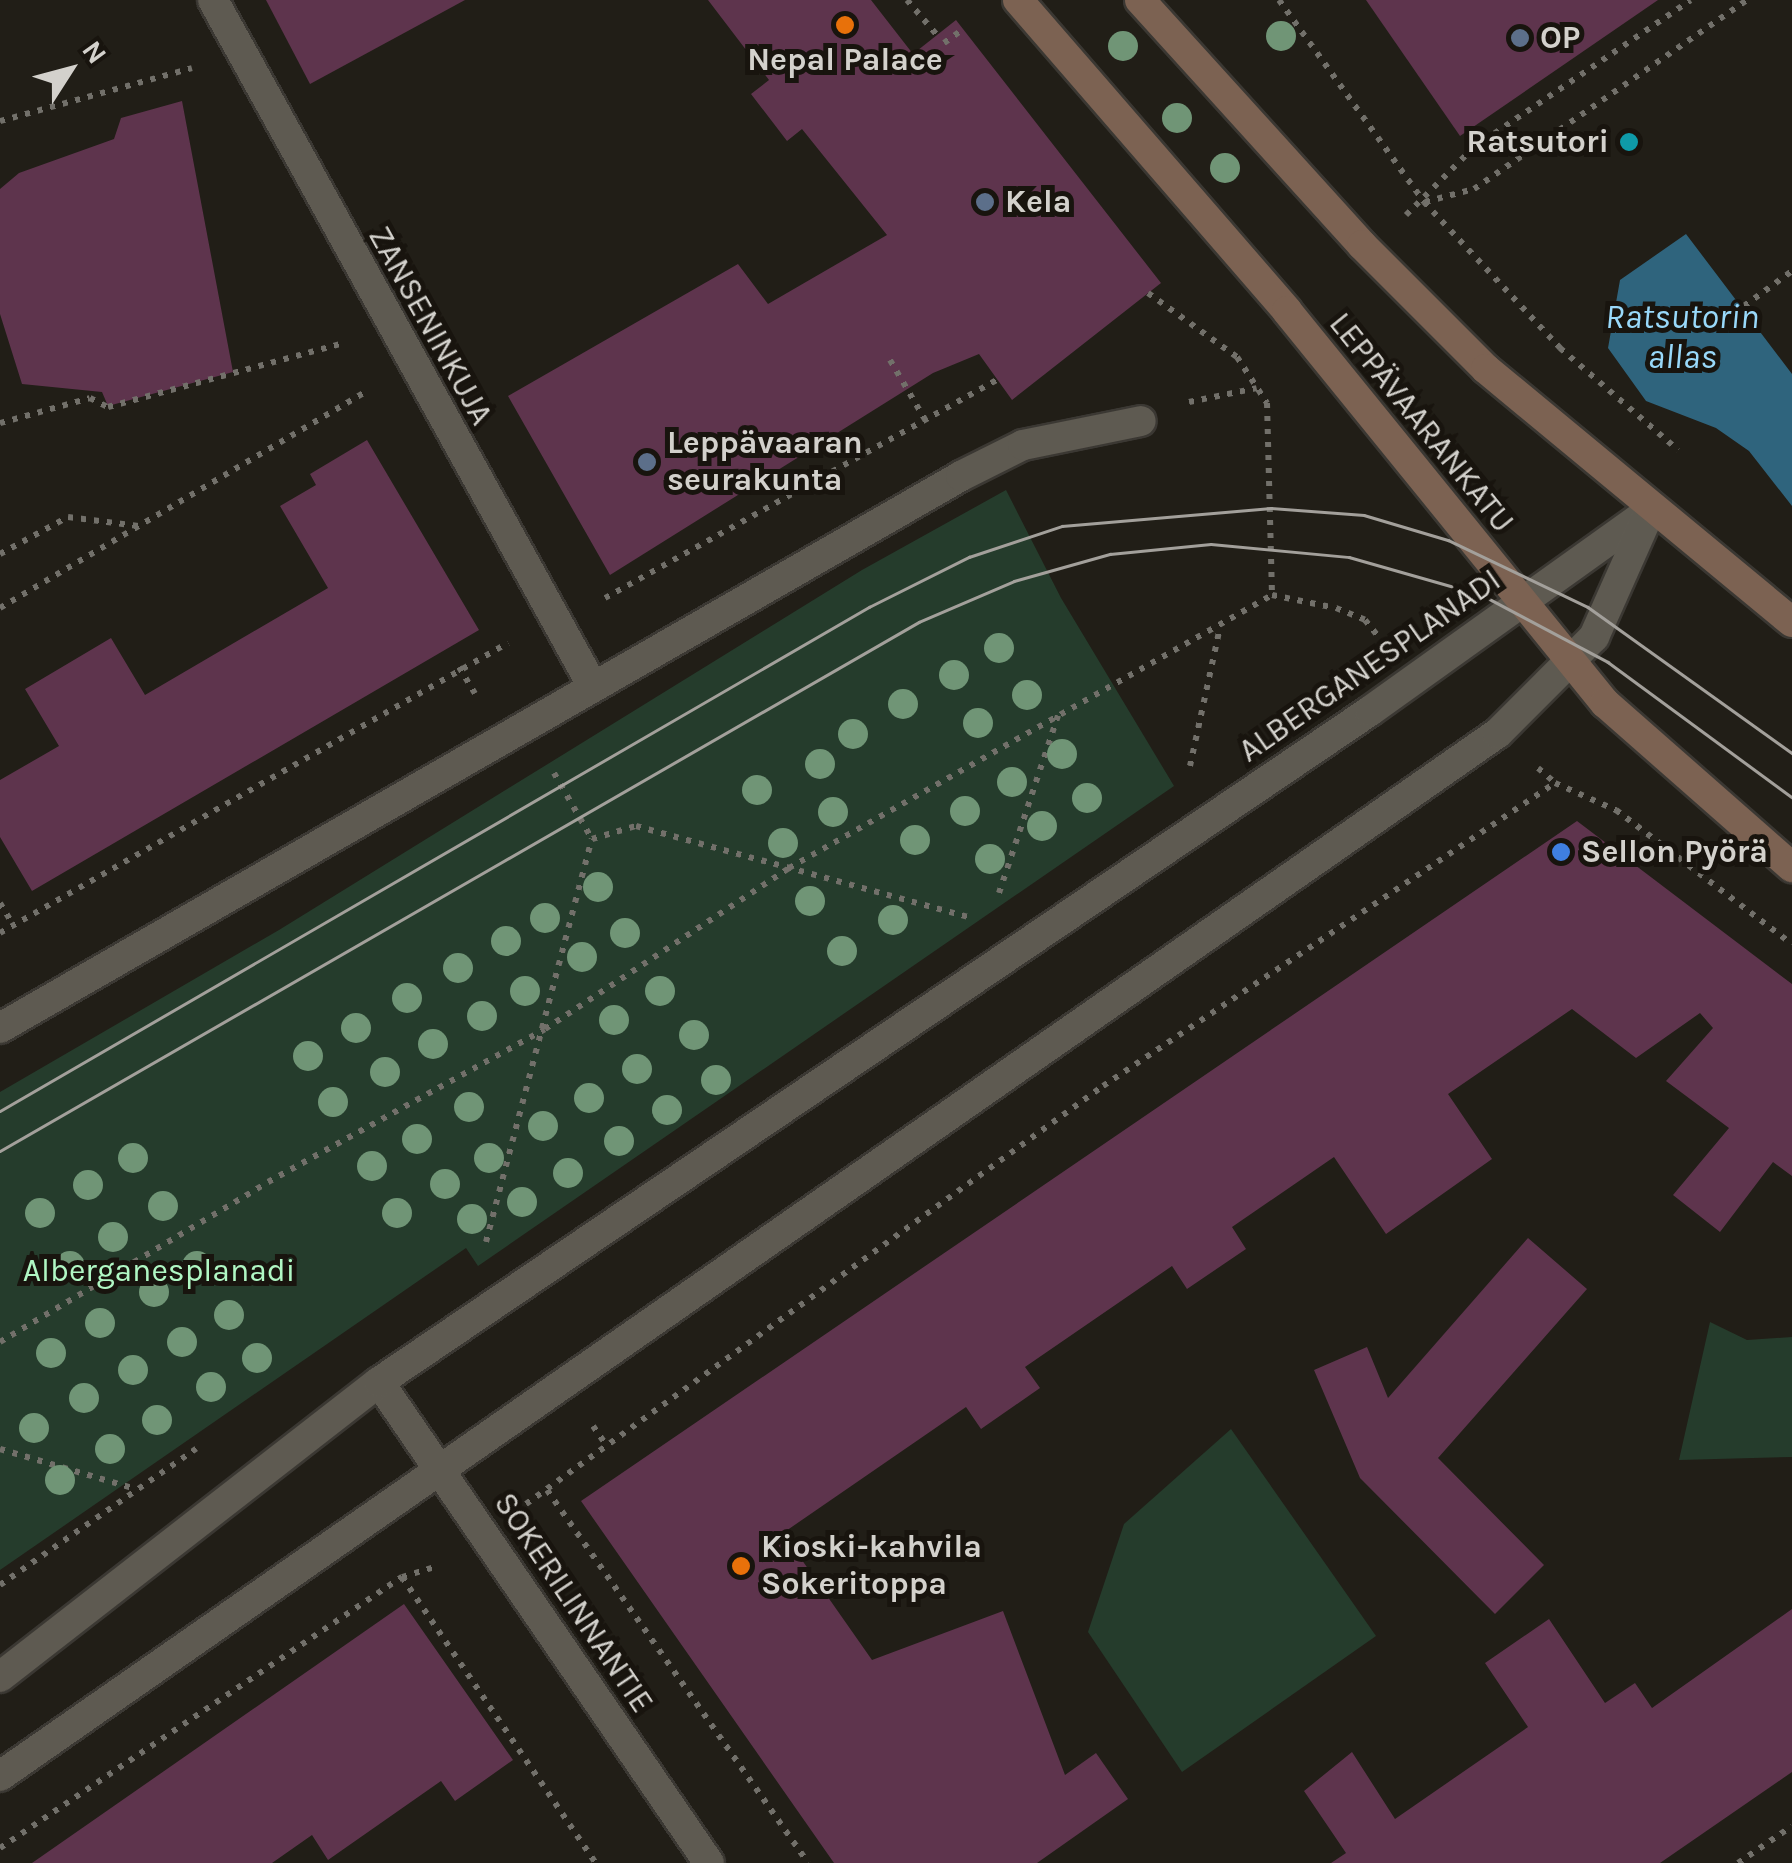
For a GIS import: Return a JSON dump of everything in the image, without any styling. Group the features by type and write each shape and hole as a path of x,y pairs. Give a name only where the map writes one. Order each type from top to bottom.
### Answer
{"main road":[{"name":"LEPPÄVAARANKATU","path":"1018,0 1286,311 1573,665 1710,800 1792,867"},
{"path":"1140,0 1362,246 1486,370 1792,622"}],"street":[{"name":"ZANSENINKUJA","path":"212,0 591,683"},
{"path":"0,1028 591,683 1023,444 1142,421"},
{"name":"ALBERGANESPLANADI","path":"0,1677 379,1382 1426,670 1651,509"},
{"path":"0,1776 1498,733 1573,665 1594,637 1651,509"},
{"name":"SOKERILINNANTIE","path":"379,1382 709,1863"}],"path":[{"path":"907,0 936,35"},
{"path":"1279,0 1424,202 1560,348 1690,461"},
{"path":"1424,202 1463,156 1690,0"},
{"path":"1424,202 1474,189 1747,0"},
{"path":"944,43 963,29"},
{"path":"0,120 241,55"},
{"path":"1744,306 1792,272"},
{"path":"1148,293 1237,357 1267,403 1272,595"},
{"path":"0,423 90,398 108,407 391,327"},
{"path":"890,360 926,422"},
{"path":"0,608 412,364"},
{"path":"0,933 459,667 558,624 998,380"},
{"path":"1142,421 1210,393 1257,388"},
{"path":"0,554 68,517 138,526"},
{"path":"0,1342 268,1182 545,1029 789,868 1272,595 1365,620 1426,670"},
{"path":"1186,784 1220,626"},
{"path":"459,667 514,756 553,770 592,839 545,1029 484,1248"},
{"path":"995,904 1058,716"},
{"path":"0,1848 402,1576 426,1574 1104,1086 1555,783 1616,810 1792,944"},
{"path":"592,839 636,826 989,922"},
{"path":"0,903 13,925"},
{"path":"0,1449 136,1489"},
{"path":"546,1490 808,1863"},
{"path":"402,1576 596,1863"},
{"path":"1738,1863 1792,1826"}],"green space":[{"name":"Alberganesplanadi","path":"1006,490 1061,598 1174,786 478,1266 466,1248 0,1570 0,1092 279,930 862,570"},
{"path":"1710,1322 1747,1340 1792,1337 1792,1457 1679,1460"},
{"path":"1231,1429 1376,1636 1182,1772 1088,1632 1124,1524"}],"water":[{"name":"Ratsutorin allas","path":"1686,234 1792,374 1792,506 1749,451 1716,428 1646,401 1608,348 1620,280"}],"building":[{"path":"266,0 465,0 310,84"},
{"path":"708,0 871,0 913,54 956,20 1161,283 1012,400 979,354 933,373 610,575 508,396 738,264 768,304 887,235 802,129 787,141 751,94 769,80"},
{"path":"1366,0 1658,0 1460,136"},
{"path":"182,101 233,372 108,406 102,392 22,384 0,314 0,189 19,173 114,139 121,118"},
{"path":"367,440 479,630 32,891 0,837 0,780 59,746 25,689 111,638 145,695 328,588 280,506 316,485 310,474"},
{"path":"1577,821 1792,984 1792,1176 1773,1162 1720,1232 1673,1195 1729,1128 1666,1081 1713,1028 1700,1013 1636,1058 1572,1009 1448,1094 1492,1159 1386,1234 1334,1157 1232,1227 1246,1249 1187,1289 1172,1266 1025,1367 1040,1388 981,1429 966,1407 783,1533 872,1660 1003,1611 1065,1775 1096,1753 1128,1799 1037,1863 834,1863 581,1501"},
{"path":"1528,1238 1587,1289 1438,1458 1544,1565 1495,1614 1360,1478 1314,1370 1367,1347 1388,1398"},
{"path":"404,1604 513,1760 455,1801 441,1781 328,1860 312,1835 272,1863 32,1863"},
{"path":"1792,1609 1792,1772 1660,1863 1331,1863 1346,1853 1304,1791 1352,1752 1395,1819 1528,1727 1485,1663 1549,1619 1605,1703 1635,1683 1652,1708"}],"tram line":[{"path":"0,1111 869,607 969,557 1062,526 1271,508 1364,515 1448,540 1588,607 1792,753"},
{"path":"0,1151 919,622 1014,581 1110,554 1211,544 1349,557 1482,595 1608,662 1792,797"}],"place":[{"name":"Nepal Palace","path":"845,25"},
{"name":"OP","path":"1520,38"},
{"name":"Ratsutori","path":"1629,142"},
{"name":"Kela","path":"985,202"},
{"name":"Leppävaaran seurakunta","path":"647,462"},
{"name":"Sellon Pyörä","path":"1561,852"},
{"name":"Kioski-kahvila Sokeritoppa","path":"741,1566"}]}
